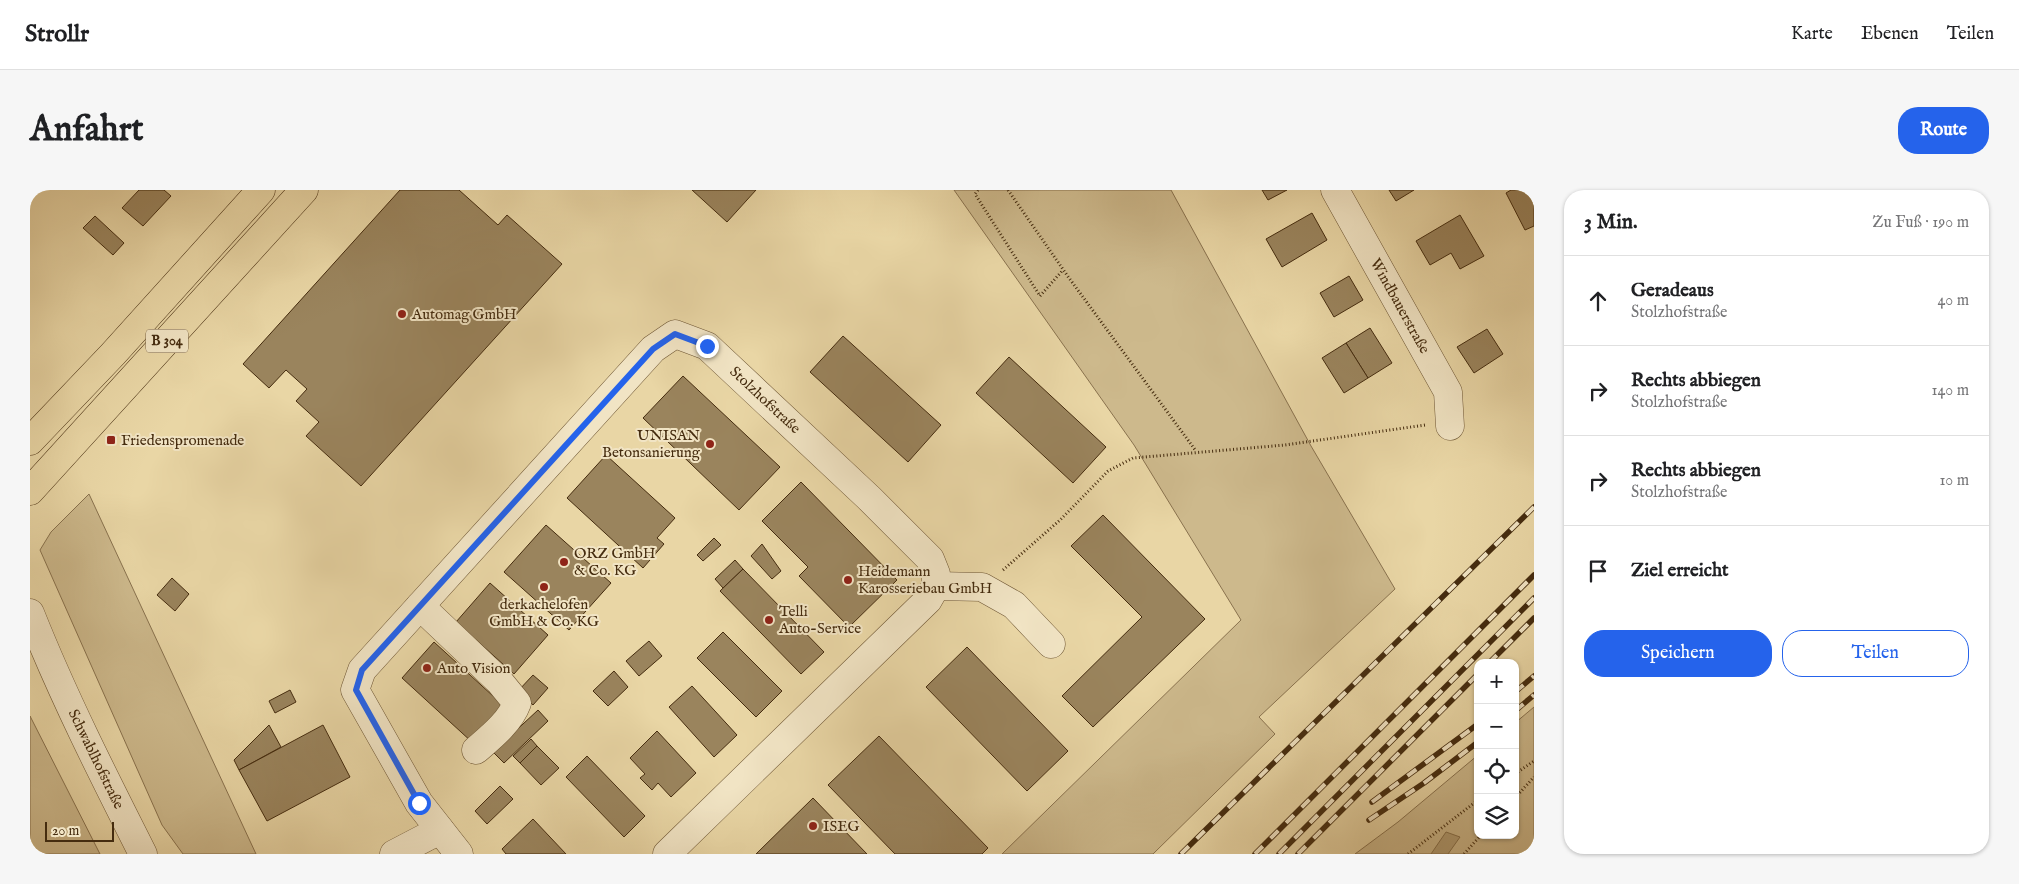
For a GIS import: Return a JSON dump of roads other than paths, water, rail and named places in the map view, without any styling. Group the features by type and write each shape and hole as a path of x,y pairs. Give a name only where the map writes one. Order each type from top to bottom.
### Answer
{"main road":[{"name":"B 304","path":"30,441 114,354 261,190"},
{"name":"B 304","path":"30,491 304,190"}],"street":[{"name":"Windbauerstraße","path":"1335,190 1448,392 1450,426"},
{"name":"Stolzhofstraße","path":"459,854 419,803 356,690 362,670 653,349 675,334 707,346 869,498 930,559 936,574 936,586"},
{"path":"667,854 914,614 928,600 936,586 982,587 1014,605 1051,644"},
{"path":"420,606 499,681 516,703 514,709 498,731 476,750"},
{"name":"Schwablhofstraße","path":"30,613 50,662 100,770 143,854"},
{"name":"Schwablhofstraße","path":"30,644 50,662"},
{"path":"394,854 440,830"}],"railway":[{"path":"1181,854 1534,507"},
{"path":"1255,854 1534,575"},
{"path":"1279,854 1534,598"},
{"path":"1493,659 1534,618"},
{"path":"1519,689 1534,676"},
{"path":"1298,854 1474,678"},
{"path":"1519,708 1534,695"},
{"path":"1372,802 1474,727"},
{"path":"1369,820 1424,783 1474,745"}],"place":[{"name":"Automag GmbH","path":"402,314"},
{"name":"Friedenspromenade","path":"111,440"},
{"name":"UNISAN Betonsanierung","path":"710,444"},
{"name":"ORZ GmbH & Co. KG","path":"564,562"},
{"name":"Heidemann Karosseriebau GmbH","path":"848,580"},
{"name":"derkachelofen GmbH & Co. KG","path":"544,587"},
{"name":"Telli Auto-Service","path":"769,620"},
{"name":"Auto Vision","path":"427,668"},
{"name":"ISEG","path":"813,826"}]}
